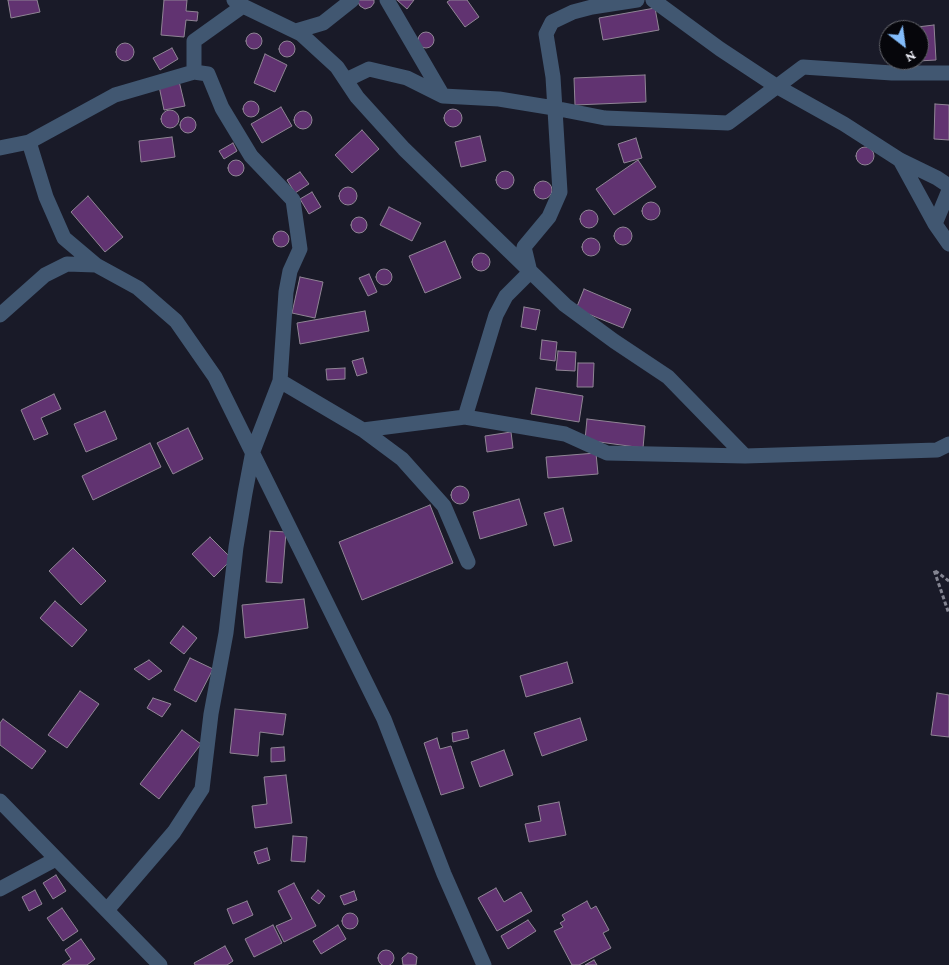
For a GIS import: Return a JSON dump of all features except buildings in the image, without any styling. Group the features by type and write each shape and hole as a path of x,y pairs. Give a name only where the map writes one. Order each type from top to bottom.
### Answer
{"street":[{"path":"296,31 323,23 352,0"},
{"path":"387,0 443,96"},
{"path":"530,272 524,247 549,217 560,192 552,77 546,34 552,22 573,12 638,0"},
{"path":"653,0 720,49 776,86 844,124 900,160 938,178 949,186"},
{"path":"194,72 194,41 239,3 301,34 337,67 357,98 404,149 530,272 565,305 668,377 745,456"},
{"path":"346,80 368,69 407,78 443,96 499,99 605,118 728,123 803,67 892,73 949,73"},
{"path":"0,148 29,142 115,95 194,72 208,74 222,108 251,156 293,200 300,249 290,271 286,292 280,381 253,451 236,547 226,633 211,714 202,789 174,832 107,910"},
{"path":"29,142 46,197 64,238 96,265 138,288 176,320 215,377 384,719 444,874 484,965"},
{"path":"900,160 935,224 949,244"},
{"path":"935,224 949,190"},
{"path":"0,316 45,275 67,264 96,265"},
{"path":"465,416 496,315 506,296 530,272"},
{"path":"280,381 363,430 402,459 444,506 468,562"},
{"path":"363,430 465,416 565,434 607,453 745,456 937,450 949,444"},
{"path":"0,801 160,965"},
{"path":"0,890 56,859"}],"path":[{"path":"949,581 934,570 949,614"}]}
